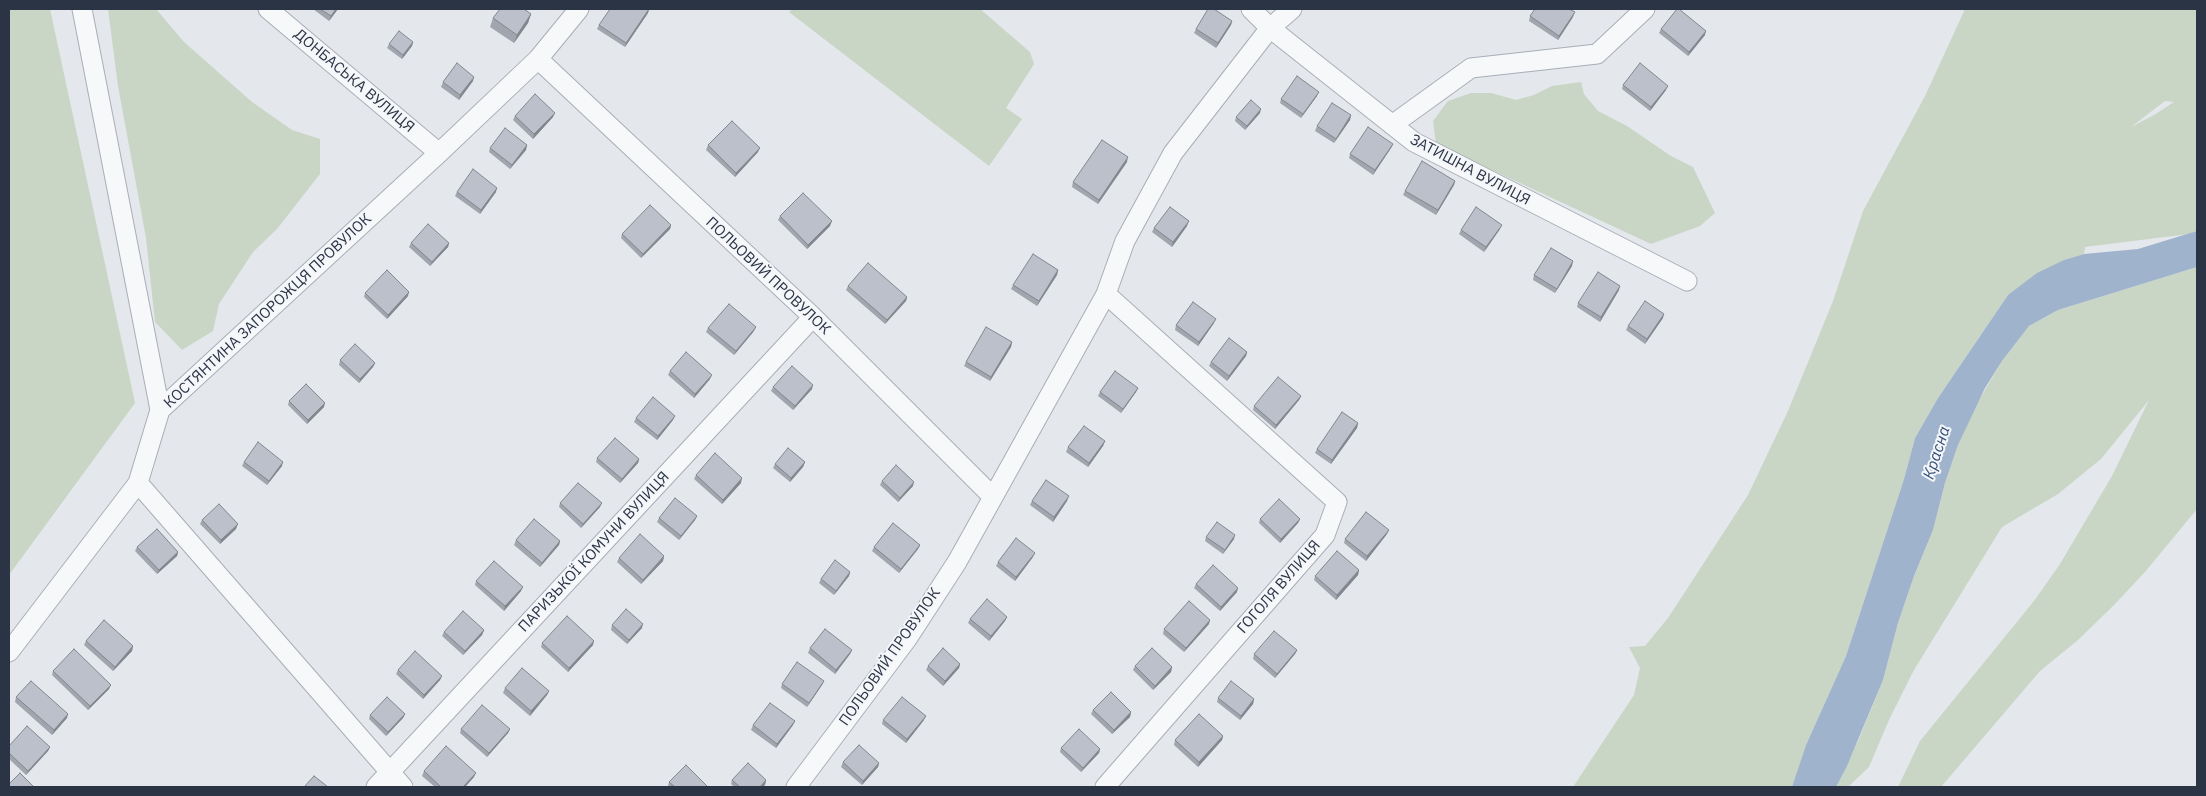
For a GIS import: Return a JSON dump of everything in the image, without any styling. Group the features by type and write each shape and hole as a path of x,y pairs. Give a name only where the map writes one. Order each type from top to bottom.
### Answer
{"street":[{"path":"82,9 160,410"},
{"name":"ДОНБАСЬКА ВУЛИЦЯ","path":"268,9 439,153"},
{"name":"КОСТЯНТИНА ЗАПОРОЖЦЯ ПРОВУЛОК","path":"9,652 138,483 160,410 439,153 538,59 579,9"},
{"name":"ЗАТИШНА ВУЛИЦЯ","path":"1251,9 1270,28 1414,142 1687,281"},
{"name":"ПОЛЬОВИЙ ПРОВУЛОК","path":"796,787 906,639 957,562 1106,294 1125,241 1173,153 1270,28 1292,9"},
{"path":"1392,125 1471,68 1597,54 1645,9"},
{"name":"ПОЛЬОВИЙ ПРОВУЛОК","path":"538,59 812,317 993,497"},
{"name":"ГОГОЛЯ ВУЛИЦЯ","path":"1105,787 1325,535 1337,502 1106,294"},
{"name":"ПАРИЗЬКОЇ КОМУНИ ВУЛИЦЯ","path":"376,787 812,317"},
{"path":"138,483 403,787"}],"green space":[{"path":"9,9 50,9 135,403 9,575"},
{"path":"108,9 156,9 184,42 252,102 292,130 320,139 320,174 277,229 253,252 219,304 213,331 182,350 155,322 146,238 118,86"},
{"path":"792,9 980,9 1030,52 1034,64 1006,108 1022,119 989,166 789,12"},
{"path":"1965,9 2197,9 2197,231 2189,234 2085,247 2084,254 2064,260 2008,295 1938,398 1915,438 1904,479 1846,656 1806,745 1793,787 1573,787 1634,695 1640,668 1629,647 1645,646 1668,618 1748,495 1788,411 1833,301 1863,211 1925,96","holes":["2165,101 2174,102 2154,115 2131,127"]},
{"path":"1581,82 1584,94 1598,111 1627,126 1671,156 1693,167 1715,213 1700,226 1651,244 1436,144 1433,121 1448,101 1471,93 1491,93 1516,100 1534,95 1552,86"},
{"path":"2197,267 2197,509 2145,572 2114,605 2078,640 2040,671 1941,787 1898,787 1920,741 2034,601 2060,564 2112,476 2149,400 2101,459 2058,494 2002,527 1914,670 1889,720 1869,767 1848,787 1836,787 1859,739 1883,680 1898,623 1914,576 1933,530 1945,483 1958,445 1972,412 2002,361 2029,326 2058,310"}],"water":[{"name":"Красна","path":"2197,231 2197,267 2058,310 2029,326 2002,361 1985,388 1958,445 1945,483 1933,530 1914,576 1898,623 1883,680 1847,766 1836,787 1792,787 1806,745 1846,656 1904,479 1915,438 1938,398 2008,295 2037,273 2064,260 2084,254 2138,249"}],"building":[{"path":"320,9 336,9 331,16"},
{"path":"500,9 524,9 531,14 517,35 493,18"},
{"path":"610,9 649,9 626,43 599,25"},
{"path":"1208,9 1214,9 1232,21 1218,43 1196,29"},
{"path":"1535,9 1569,9 1575,12 1559,36 1530,16"},
{"path":"1677,9 1706,31 1689,52 1661,29"},
{"path":"399,31 413,42 403,55 389,44"},
{"path":"457,63 474,77 460,95 443,82"},
{"path":"1640,63 1668,86 1651,107 1623,85"},
{"path":"1297,76 1319,92 1303,114 1281,99"},
{"path":"535,94 555,113 534,134 515,116"},
{"path":"1251,100 1261,109 1247,126 1236,117"},
{"path":"1332,103 1351,115 1336,139 1317,126"},
{"path":"732,121 760,148 736,173 708,145"},
{"path":"1368,127 1393,144 1375,170 1350,154"},
{"path":"505,128 527,145 512,165 490,148"},
{"path":"1102,140 1128,157 1099,200 1073,182"},
{"path":"1422,161 1455,181 1438,210 1405,191"},
{"path":"473,169 497,188 481,210 457,192"},
{"path":"803,193 832,221 808,245 780,216"},
{"path":"650,205 671,225 643,254 622,234"},
{"path":"1170,207 1189,221 1173,242 1154,228"},
{"path":"1476,207 1502,225 1486,247 1461,230"},
{"path":"428,224 449,243 432,262 411,243"},
{"path":"1551,248 1573,261 1557,289 1534,275"},
{"path":"1033,254 1058,270 1039,301 1013,285"},
{"path":"868,263 907,297 887,320 848,286"},
{"path":"387,270 409,292 388,315 365,293"},
{"path":"1598,272 1620,286 1601,317 1578,303"},
{"path":"1645,301 1664,314 1647,339 1628,326"},
{"path":"1193,302 1216,319 1199,342 1176,325"},
{"path":"729,304 756,327 736,351 708,328"},
{"path":"986,327 1012,342 991,377 966,362"},
{"path":"1229,338 1247,352 1229,376 1211,362"},
{"path":"355,344 375,363 360,379 340,360"},
{"path":"686,352 712,375 695,394 670,371"},
{"path":"792,366 813,385 795,406 773,387"},
{"path":"1115,371 1138,388 1123,409 1100,392"},
{"path":"1278,377 1301,396 1276,425 1254,406"},
{"path":"306,384 325,403 308,420 289,401"},
{"path":"653,397 675,416 658,436 636,418"},
{"path":"1342,412 1358,423 1332,460 1317,449"},
{"path":"1084,426 1105,441 1089,463 1068,447"},
{"path":"615,438 639,459 622,479 597,458"},
{"path":"258,442 283,462 269,481 244,462"},
{"path":"788,448 805,462 791,478 775,464"},
{"path":"715,453 742,478 723,500 696,475"},
{"path":"896,465 914,482 900,498 882,481"},
{"path":"1046,480 1069,496 1054,517 1032,501"},
{"path":"578,483 602,503 583,524 560,503"},
{"path":"675,498 697,516 681,536 659,518"},
{"path":"1279,499 1300,519 1281,539 1260,519"},
{"path":"219,504 238,524 221,540 202,520"},
{"path":"1366,512 1389,530 1367,556 1345,539"},
{"path":"534,519 560,541 542,563 516,540"},
{"path":"1217,522 1235,535 1225,550 1206,537"},
{"path":"893,523 920,545 901,569 874,547"},
{"path":"157,529 178,552 159,570 137,547"},
{"path":"640,534 664,556 643,580 619,558"},
{"path":"1016,538 1035,553 1016,577 998,562"},
{"path":"1337,551 1359,570 1337,595 1315,576"},
{"path":"835,560 850,572 836,591 821,579"},
{"path":"494,561 523,587 505,606 476,581"},
{"path":"1213,565 1238,588 1221,607 1196,584"},
{"path":"987,599 1007,617 991,636 970,619"},
{"path":"1189,601 1210,620 1186,648 1164,629"},
{"path":"626,609 643,624 629,640 612,625"},
{"path":"463,611 484,630 465,651 444,632"},
{"path":"567,616 594,641 569,668 542,643"},
{"path":"104,620 133,646 115,667 86,641"},
{"path":"825,629 852,650 836,670 810,648"},
{"path":"1274,631 1297,650 1277,674 1254,654"},
{"path":"943,648 960,664 945,681 928,666"},
{"path":"1152,648 1172,667 1155,686 1135,666"},
{"path":"74,649 111,685 90,706 53,671"},
{"path":"415,651 442,676 424,695 398,670"},
{"path":"797,662 824,681 809,703 782,684"},
{"path":"522,668 549,691 531,711 505,688"},
{"path":"31,681 68,714 54,730 16,697"},
{"path":"1231,681 1254,699 1241,716 1218,698"},
{"path":"1111,692 1131,712 1114,730 1093,710"},
{"path":"387,697 405,714 388,732 370,715"},
{"path":"902,697 926,716 907,739 883,720"},
{"path":"770,703 795,721 777,744 753,725"},
{"path":"482,705 510,729 489,753 461,729"},
{"path":"1199,714 1223,736 1199,762 1175,740"},
{"path":"27,726 50,747 28,771 9,753 9,746"},
{"path":"1079,729 1100,749 1083,768 1061,748"},
{"path":"859,745 879,763 863,781 843,762"},
{"path":"446,746 476,773 463,787 441,787 424,771"},
{"path":"748,763 766,780 760,787 740,787 732,780"},
{"path":"686,765 706,787 675,787 669,782"},
{"path":"20,773 34,787 9,787 9,784"},
{"path":"314,776 328,787 304,787"}]}
